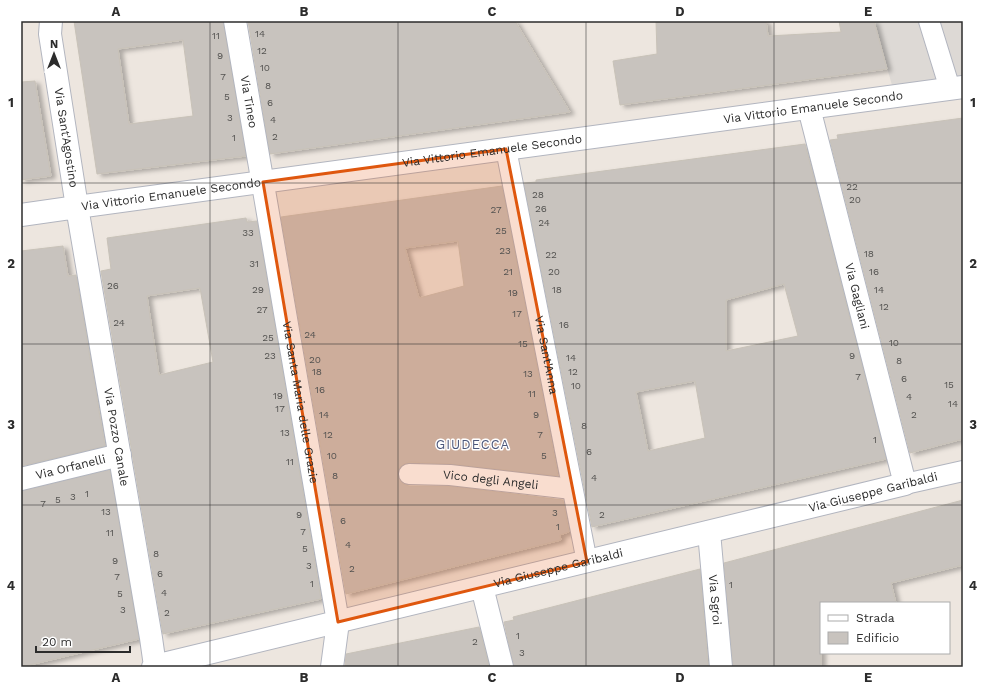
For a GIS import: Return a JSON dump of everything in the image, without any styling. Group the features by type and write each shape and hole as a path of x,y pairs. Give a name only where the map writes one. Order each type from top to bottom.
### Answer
{"street":[{"name":"Via Sant'Agostino","path":"51,21 50,34 77,207"},
{"name":"Via Tineo","path":"234,21 262,182"},
{"path":"929,21 957,88"},
{"name":"Via Vittorio Emanuele Secondo","path":"21,215 957,88"},
{"name":"Via Gagliani","path":"809,108 905,484"},
{"name":"Via Sant'Anna","path":"506,149 587,562"},
{"name":"Via Santa Maria delle Grazie","path":"262,182 338,622 332,667"},
{"name":"Via Pozzo Canale","path":"77,207 120,455 154,667"},
{"name":"Via Orfanelli","path":"21,479 120,455"},
{"name":"Via Giuseppe Garibaldi","path":"154,667 963,471"},
{"name":"Vico degli Angeli","path":"409,474 450,475 572,488"},
{"name":"Via Sgroi","path":"709,532 721,667"},
{"path":"482,587 502,667"}],"highlighted area":[{"path":"506,149 587,562 338,622 263,182"}],"shaded area":[{"path":"874,21 963,21 963,87 895,96"}],"building":[{"path":"74,21 223,21 246,156 97,174","holes":["183,40 193,116 129,124 118,49"]},
{"path":"248,21 515,21 570,112 270,154"},
{"path":"656,21 766,21 768,36 841,32 839,21 874,21 887,69 620,105 613,61 657,54"},
{"path":"35,81 51,176 21,180 21,82"},
{"path":"963,118 963,439 910,453 830,140 838,139 837,135"},
{"path":"805,144 886,459 592,527 524,183 536,182 536,180","holes":["784,284 798,336 726,351 726,300","695,381 705,438 648,451 636,392"]},
{"path":"502,186 558,476 451,464 409,462 399,468 398,474 403,484 409,486 449,486 563,500 569,532 560,535 561,540 346,594 281,217","holes":["458,241 464,286 419,298 405,248"]},
{"path":"246,218 247,222 257,221 321,599 163,634 101,271 111,269 107,238","holes":["200,288 213,362 159,375 147,296"]},
{"path":"63,246 68,276 76,275 105,446 21,466 21,251"},
{"path":"110,470 139,639 21,667 21,491"},
{"path":"963,500 963,565 891,583 896,602 820,602 821,667 733,667 724,563"},
{"path":"700,569 708,667 514,667 504,622 514,620 513,617"},
{"path":"479,627 489,667 345,667 346,654"}],"district":[{"name":"GIUDECCA","path":"473,444"}]}
